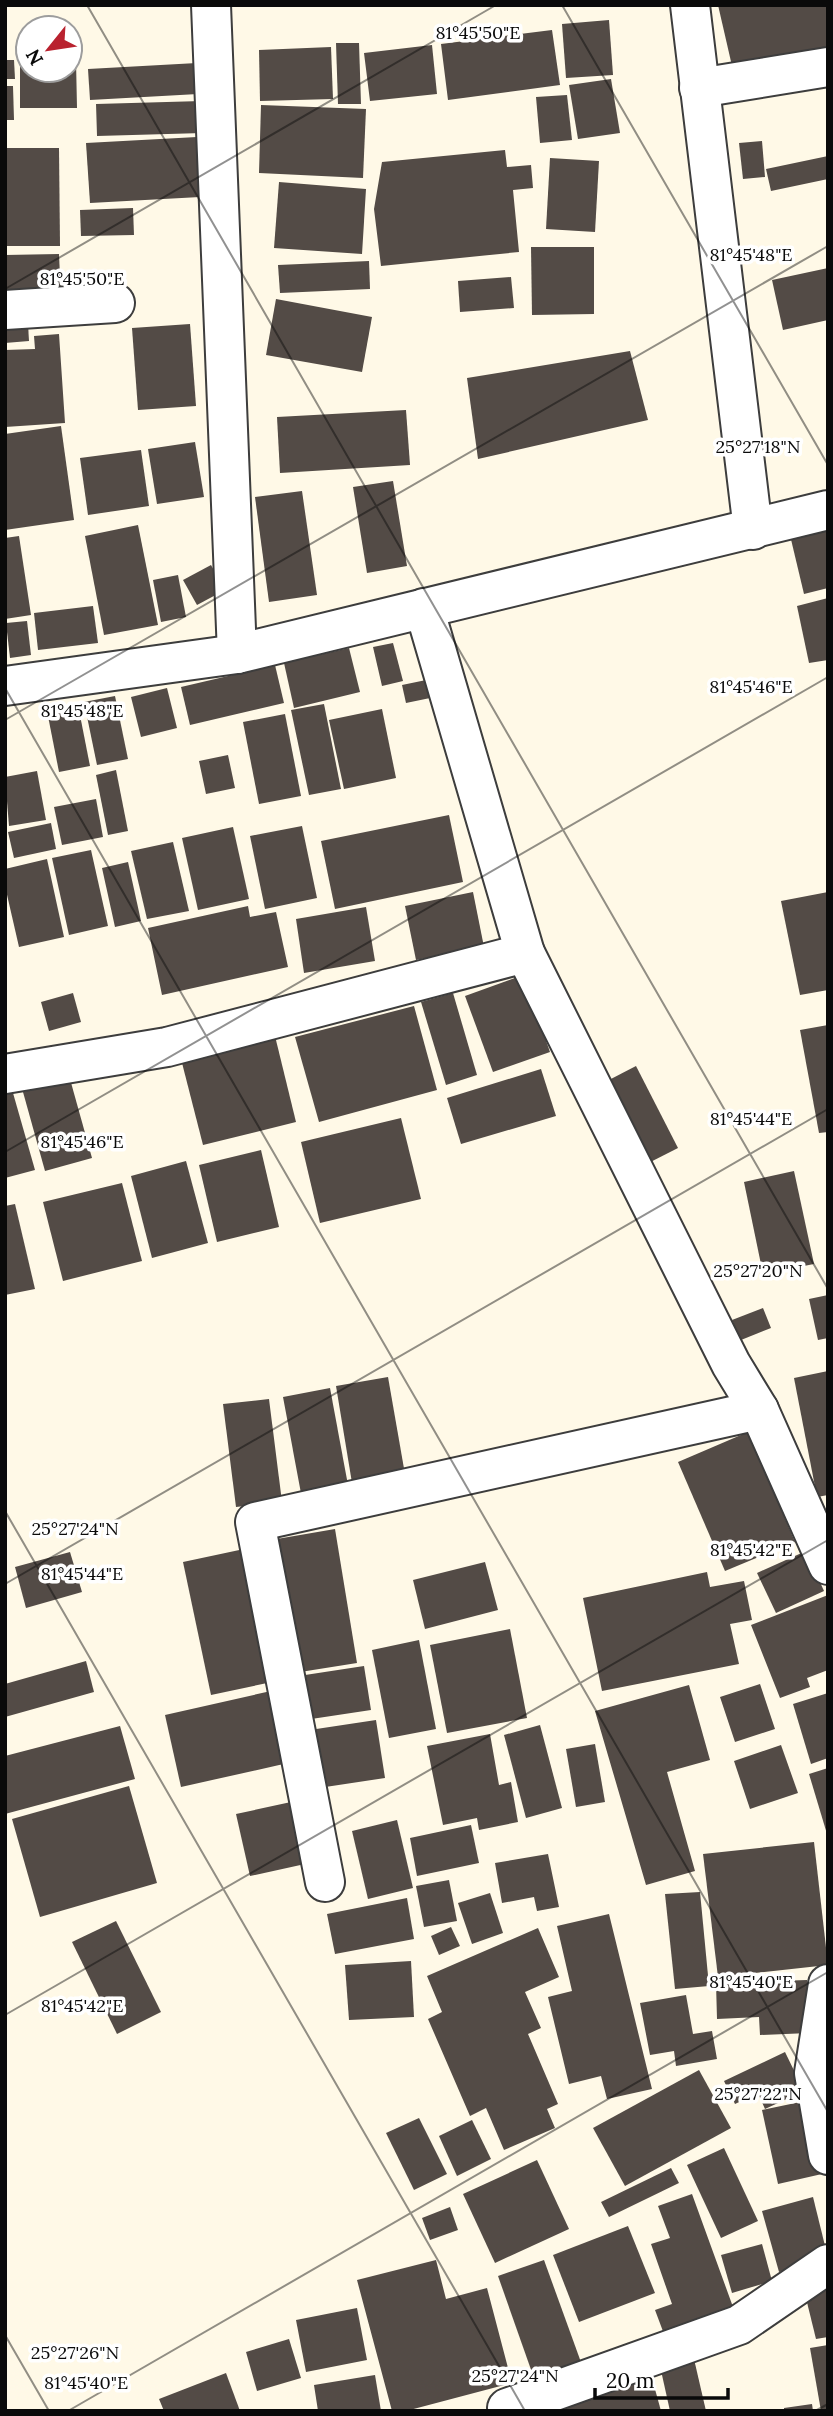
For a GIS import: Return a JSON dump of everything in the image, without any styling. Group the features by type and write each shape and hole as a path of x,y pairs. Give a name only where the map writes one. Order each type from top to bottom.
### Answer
{"street":[{"path":"211,5 237,654"},
{"path":"690,5 753,530"},
{"path":"699,88 828,67"},
{"path":"5,310 115,303"},
{"path":"5,686 237,654 828,510"},
{"path":"424,608 525,953 731,1364 759,1410 828,1565"},
{"path":"5,1074 167,1047 525,953"},
{"path":"325,1882 255,1522 759,1410"},
{"path":"828,1984 814,2073 828,2155"},
{"path":"504,2410 739,2325 828,2264"}],"building":[{"path":"718,5 828,5 828,58 735,79"},
{"path":"609,20 613,75 566,78 562,24"},
{"path":"552,30 560,85 448,100 441,44"},
{"path":"336,43 359,43 361,104 338,104"},
{"path":"432,45 437,94 370,101 364,53"},
{"path":"331,47 333,99 260,101 259,50"},
{"path":"5,60 14,60 14,79 5,79"},
{"path":"197,63 198,94 90,100 88,69"},
{"path":"611,79 620,133 578,139 569,85"},
{"path":"20,84 76,84 77,108 20,108"},
{"path":"5,86 13,86 14,120 5,120"},
{"path":"567,95 572,140 540,143 536,97"},
{"path":"202,101 203,133 97,136 96,104"},
{"path":"261,105 366,109 363,178 259,173"},
{"path":"197,137 200,197 90,203 86,143"},
{"path":"762,141 765,177 743,179 739,143"},
{"path":"5,148 59,148 60,246 5,246"},
{"path":"505,150 507,167 531,165 533,188 513,190 519,252 381,266 374,209 382,162"},
{"path":"828,156 828,179 771,191 766,169"},
{"path":"550,158 599,161 595,232 546,229"},
{"path":"279,182 366,189 362,254 274,248"},
{"path":"133,208 134,235 81,236 80,210"},
{"path":"531,247 594,247 594,314 532,315"},
{"path":"59,254 61,299 5,300 5,255"},
{"path":"369,261 370,289 280,293 278,265"},
{"path":"828,268 828,320 783,330 772,280"},
{"path":"511,277 514,308 460,312 458,281"},
{"path":"276,299 372,317 362,372 266,355"},
{"path":"28,324 29,341 5,343 5,325"},
{"path":"190,324 196,406 138,410 132,328"},
{"path":"59,334 65,423 5,427 5,350 35,349 34,336"},
{"path":"630,351 648,420 478,459 467,378"},
{"path":"406,410 410,465 280,473 277,417"},
{"path":"61,426 74,520 5,530 5,434"},
{"path":"195,442 204,497 157,504 148,449"},
{"path":"141,450 149,506 88,515 80,458"},
{"path":"393,481 407,566 367,573 353,487"},
{"path":"302,491 317,595 269,602 255,497"},
{"path":"828,522 828,588 804,594 789,531"},
{"path":"138,525 158,625 104,635 85,536"},
{"path":"19,536 31,615 5,619 5,538"},
{"path":"211,565 225,590 197,605 183,580"},
{"path":"178,575 186,617 161,622 153,580"},
{"path":"828,598 828,660 809,663 797,606"},
{"path":"93,606 98,643 38,650 34,613"},
{"path":"27,621 31,655 10,658 6,623"},
{"path":"393,643 403,681 382,686 373,647"},
{"path":"349,648 360,692 294,708 284,663"},
{"path":"275,665 284,703 190,725 181,687"},
{"path":"431,679 435,697 406,703 402,685"},
{"path":"167,688 177,728 141,737 131,697"},
{"path":"115,696 128,759 97,765 84,702"},
{"path":"324,704 341,789 309,795 291,710"},
{"path":"78,705 90,766 59,772 47,711"},
{"path":"382,709 396,778 344,789 329,720"},
{"path":"285,714 301,796 259,804 243,722"},
{"path":"228,755 235,788 206,794 199,761"},
{"path":"116,770 128,831 108,835 96,775"},
{"path":"37,771 46,820 9,826 5,777"},
{"path":"96,799 103,837 62,845 54,807"},
{"path":"449,815 463,882 335,909 321,841"},
{"path":"51,823 56,849 14,858 8,832"},
{"path":"302,826 317,898 265,909 250,836"},
{"path":"233,827 249,899 198,910 182,838"},
{"path":"173,842 189,911 147,919 131,851"},
{"path":"91,850 108,926 69,935 52,858"},
{"path":"47,859 64,937 19,947 5,886 5,869"},
{"path":"128,862 141,921 115,927 102,868"},
{"path":"473,892 484,947 416,960 405,906"},
{"path":"828,892 828,990 800,995 781,901"},
{"path":"248,906 250,917 276,912 288,967 162,995 148,928"},
{"path":"366,907 375,961 304,973 296,919"},
{"path":"523,975 550,1052 493,1072 465,996"},
{"path":"73,993 81,1022 49,1031 41,1002"},
{"path":"453,993 477,1075 446,1085 421,1002"},
{"path":"414,1006 437,1090 319,1122 295,1037"},
{"path":"828,1025 828,1132 819,1133 800,1030"},
{"path":"275,1036 296,1122 203,1145 181,1059"},
{"path":"636,1066 678,1148 619,1178 578,1096"},
{"path":"541,1069 556,1116 461,1144 447,1098"},
{"path":"70,1079 92,1158 45,1171 23,1092"},
{"path":"11,1086 35,1170 5,1178 5,1088"},
{"path":"401,1118 421,1199 320,1223 301,1142"},
{"path":"261,1150 279,1227 217,1242 199,1165"},
{"path":"186,1161 208,1243 152,1258 131,1176"},
{"path":"794,1171 814,1264 763,1274 744,1182"},
{"path":"122,1183 142,1261 63,1281 43,1202"},
{"path":"15,1204 35,1289 5,1295 5,1206"},
{"path":"828,1295 828,1338 818,1340 809,1299"},
{"path":"763,1308 771,1328 741,1340 732,1320"},
{"path":"828,1371 828,1495 817,1497 794,1378"},
{"path":"388,1377 406,1480 353,1489 336,1386"},
{"path":"330,1388 350,1496 303,1504 283,1397"},
{"path":"269,1399 282,1502 236,1507 223,1404"},
{"path":"748,1432 795,1542 725,1571 678,1462"},
{"path":"335,1529 357,1663 294,1673 271,1540"},
{"path":"244,1549 272,1682 211,1695 183,1562"},
{"path":"806,1551 824,1591 776,1613 757,1573"},
{"path":"70,1552 82,1592 26,1608 15,1567"},
{"path":"485,1562 498,1610 425,1629 413,1580"},
{"path":"707,1572 710,1587 744,1581 752,1620 730,1624 739,1664 602,1691 583,1598"},
{"path":"828,1595 828,1670 807,1678 810,1687 780,1698 751,1625"},
{"path":"510,1629 527,1718 447,1733 430,1645"},
{"path":"419,1640 436,1729 389,1738 372,1650"},
{"path":"86,1661 94,1692 5,1717 5,1684"},
{"path":"364,1666 371,1710 298,1721 292,1677"},
{"path":"760,1684 775,1729 735,1742 720,1697"},
{"path":"689,1685 710,1760 667,1772 695,1871 646,1885 595,1711"},
{"path":"271,1691 288,1763 181,1787 165,1715"},
{"path":"828,1693 828,1758 811,1764 793,1704"},
{"path":"376,1720 385,1778 312,1789 303,1731"},
{"path":"540,1725 562,1808 526,1818 504,1735"},
{"path":"120,1726 135,1779 5,1814 5,1756"},
{"path":"490,1734 499,1785 511,1782 518,1822 479,1830 477,1818 443,1825 427,1746"},
{"path":"595,1744 605,1802 576,1807 566,1749"},
{"path":"781,1745 798,1793 750,1809 734,1761"},
{"path":"828,1768 828,1834 827,1834 809,1774"},
{"path":"129,1786 157,1883 40,1917 12,1819"},
{"path":"291,1802 305,1864 250,1876 236,1814"},
{"path":"397,1820 413,1888 368,1899 352,1831"},
{"path":"471,1825 479,1863 417,1876 410,1838"},
{"path":"814,1842 828,1965 718,1977 703,1854"},
{"path":"548,1854 559,1907 537,1911 534,1897 502,1903 495,1863"},
{"path":"449,1880 457,1921 424,1927 416,1886"},
{"path":"700,1892 709,1986 675,1989 665,1894"},
{"path":"490,1893 503,1933 472,1944 458,1903"},
{"path":"407,1898 414,1939 335,1954 327,1914"},
{"path":"609,1914 652,2089 607,2099 601,2076 569,2084 548,1997 572,1991 557,1926"},
{"path":"116,1921 161,2012 117,2034 72,1942"},
{"path":"451,1927 460,1946 439,1955 431,1936"},
{"path":"538,1928 559,1977 525,1992 541,2028 528,2034 558,2104 547,2109 555,2128 504,2150 486,2108 470,2116 428,2019 442,2012 427,1976"},
{"path":"411,1961 414,2017 349,2020 345,1965"},
{"path":"807,1980 809,2033 760,2035 759,2017 717,2019 716,1983"},
{"path":"686,1995 693,2034 712,2031 717,2059 676,2066 674,2051 650,2055 640,2003"},
{"path":"785,2052 804,2091 765,2109 758,2093 735,2104 724,2081"},
{"path":"699,2070 731,2128 625,2186 593,2128"},
{"path":"805,2101 822,2174 778,2184 762,2110"},
{"path":"419,2118 447,2174 414,2190 386,2133"},
{"path":"472,2120 491,2159 457,2176 439,2136"},
{"path":"724,2148 758,2221 721,2238 687,2165"},
{"path":"537,2160 569,2229 495,2263 463,2194"},
{"path":"671,2168 679,2183 609,2217 601,2202"},
{"path":"692,2194 737,2318 664,2334 655,2310 672,2304 651,2244 670,2238 658,2206"},
{"path":"813,2197 828,2258 779,2272 762,2211"},
{"path":"450,2207 458,2230 430,2240 422,2218"},
{"path":"628,2226 655,2293 579,2322 553,2255"},
{"path":"762,2244 772,2281 732,2293 721,2255"},
{"path":"436,2260 446,2299 487,2288 512,2383 406,2411 392,2411 357,2280"},
{"path":"544,2260 582,2365 535,2381 498,2276"},
{"path":"828,2281 828,2337 816,2339 803,2286"},
{"path":"357,2308 367,2360 306,2372 296,2320"},
{"path":"289,2339 301,2378 257,2391 246,2352"},
{"path":"828,2345 828,2411 821,2411 810,2348"},
{"path":"694,2359 706,2411 670,2411 660,2366"},
{"path":"650,2371 661,2411 548,2411"},
{"path":"226,2373 240,2411 164,2411 159,2399"},
{"path":"375,2375 381,2411 318,2411 314,2385"},
{"path":"812,2404 813,2411 784,2411 784,2408"}]}
